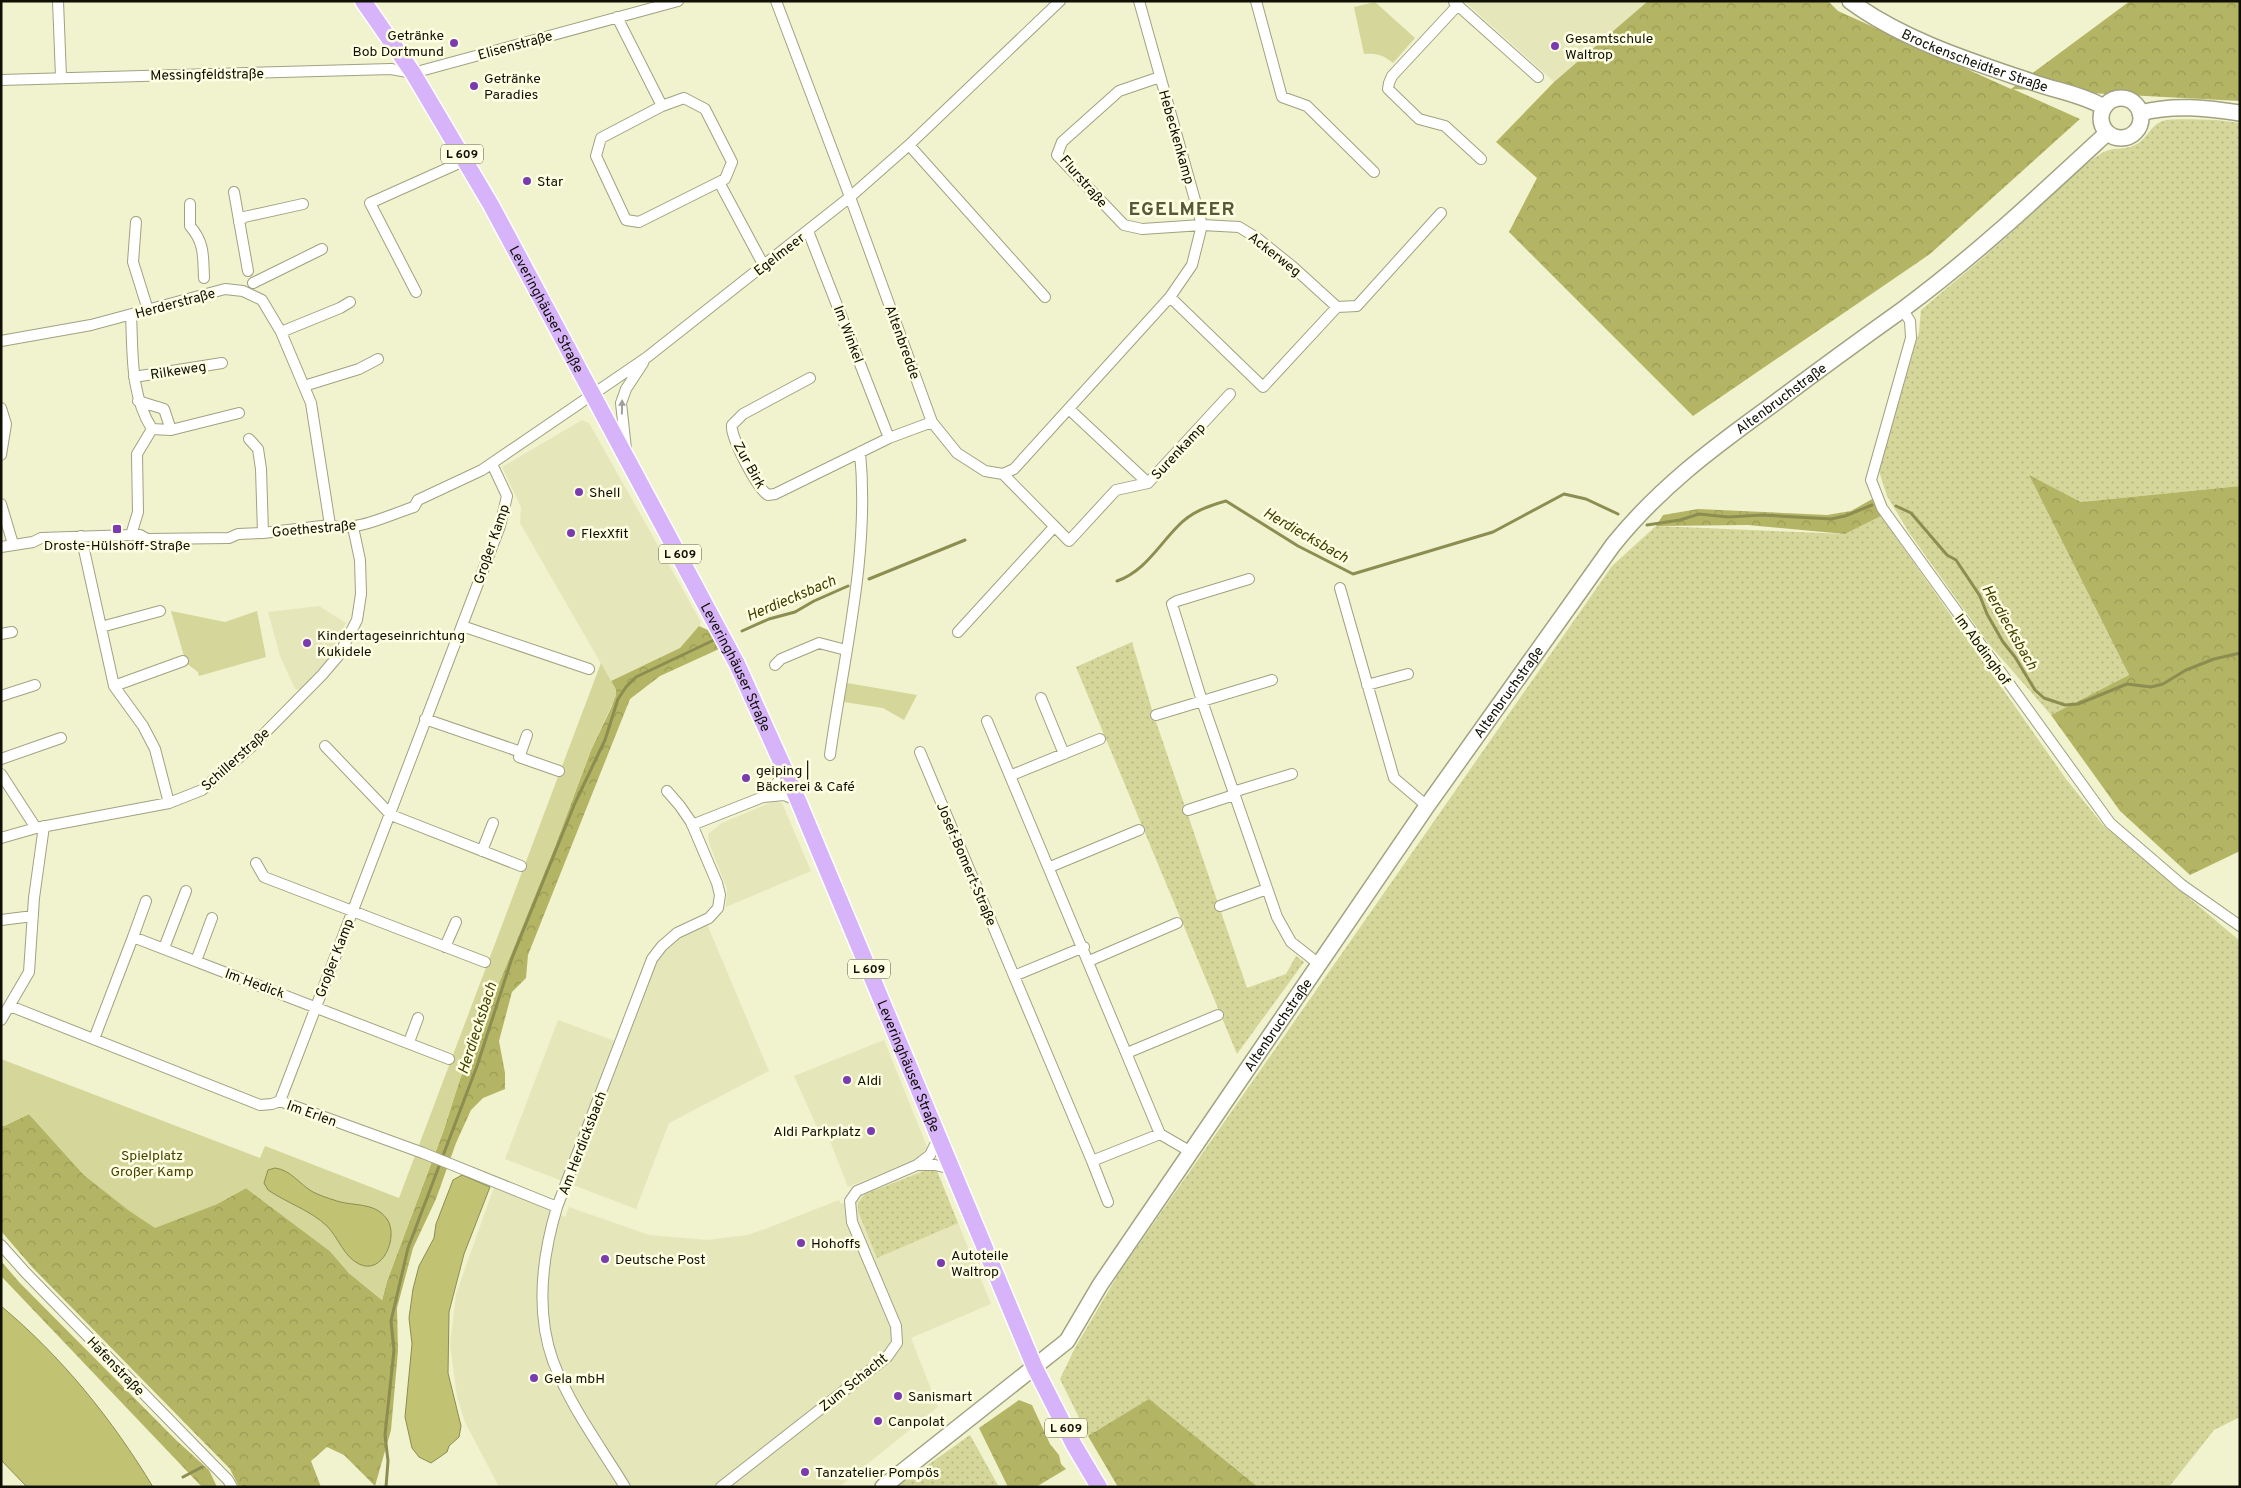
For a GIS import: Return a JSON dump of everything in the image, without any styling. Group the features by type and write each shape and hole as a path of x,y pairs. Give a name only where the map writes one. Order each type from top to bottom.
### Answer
{"main road":[{"name":"Leveringhäuser Straße","path":"363,1 413,73 466,160 627,455 737,664 780,757 1036,1368"},
{"name":"L 609","path":"1036,1368 1074,1445 1098,1487"}],"street":[{"path":"58,1 61,78"},
{"name":"Elisenstraße","path":"413,73 678,1"},
{"name":"Altenbredde","path":"776,1 932,422"},
{"name":"Egelmeer","path":"594,394 646,358 850,197 909,145 1060,1"},
{"name":"Hebeckenkamp","path":"1003,474 1014,469 1069,409 1170,297 1192,265 1202,225 1140,1"},
{"path":"1256,1 1282,97 1307,106 1374,172"},
{"name":"Brockenscheidter Straße","path":"1850,1 1888,25 1917,39 2034,83 2081,96 2104,107"},
{"path":"1481,159 1445,126 1418,119 1388,89 1392,76 1456,3 1538,77"},
{"path":"617,17 662,106"},
{"name":"Messingfeldstraße","path":"1,80 391,69 413,73"},
{"name":"Flurstraße","path":"1160,77 1119,91 1062,142 1057,155 1124,225 1142,229 1202,225"},
{"path":"684,98 705,109 732,162 725,179 639,222 626,220 596,156 601,138 662,106 684,98"},
{"path":"2116,99 2126,99 2136,104 2140,113 2140,124 2131,135 2117,137 2108,132 2101,119 2104,107 2116,99"},
{"path":"2140,113 2162,108 2183,107 2240,113"},
{"name":"Altenbruchstraße","path":"882,1487 1036,1368 1067,1341 1100,1285 1427,806 1613,545 1644,508 1662,490 1706,453 1902,309 1978,250 2108,132"},
{"path":"909,145 1045,297"},
{"path":"416,292 370,203 466,160"},
{"path":"719,182 764,266"},
{"path":"234,192 248,271"},
{"path":"190,204 190,226 198,236 202,248 204,278"},
{"path":"240,222 244,217 303,204"},
{"path":"1170,297 1263,386 1337,307 1357,306 1441,213"},
{"path":"136,222 133,262 148,310"},
{"name":"Ackerweg","path":"1202,225 1239,227 1251,234 1294,268 1337,307"},
{"name":"Im Winkel","path":"808,230 889,438"},
{"path":"253,282 322,249"},
{"name":"Herderstraße","path":"1,341 92,325 225,289 243,291 262,300 281,332 311,403 330,525"},
{"path":"281,332 340,308 350,302"},
{"name":"Im Abdinghof","path":"1902,309 1910,321 1911,338 1870,480 1882,508 2110,824 2182,885 2240,926"},
{"path":"131,315 134,377 138,401 152,429"},
{"name":"Egelmeer","path":"627,455 621,403 626,389 646,358"},
{"path":"304,386 359,369 378,359"},
{"name":"Rilkeweg","path":"134,377 222,363"},
{"name":"Zur Birk","path":"810,378 743,414 734,421 731,430 759,487 768,495 776,494 860,452"},
{"name":"Goethestraße","path":"1,546 32,542 40,538 140,535 147,539 229,538 238,534 330,525 339,529 353,527 414,507 418,500 465,479 492,464 594,394"},
{"name":"Surenkamp","path":"1003,474 1069,541 1116,490 1148,483 1230,394"},
{"path":"138,401 164,409 171,430"},
{"path":"1,408 4,426 1,455"},
{"path":"1069,409 1148,483"},
{"path":"152,429 171,430 238,413"},
{"path":"830,755 857,589 863,483 860,452 889,438 932,422 958,453 985,471 1003,474"},
{"path":"131,535 138,512 137,454 152,429"},
{"path":"249,439 258,449 261,468 263,533"},
{"name":"Großer Kamp","path":"280,1101 500,526 507,496 492,464"},
{"path":"1,504 13,544"},
{"name":"Schillerstraße","path":"1,838 40,827 169,803 202,790 257,740 322,675 339,655 357,620 361,594 360,560 353,527"},
{"path":"958,632 1054,527"},
{"path":"81,536 114,686 143,726 155,749 169,803"},
{"path":"1250,579 1172,604 1233,794 1283,930 1291,942 1319,964"},
{"path":"1340,588 1394,778 1427,806"},
{"path":"100,626 160,611"},
{"path":"462,626 589,669"},
{"path":"775,665 781,659 819,643 846,650"},
{"path":"114,686 183,661"},
{"path":"1367,685 1408,674"},
{"path":"1156,715 1272,680"},
{"path":"1,696 35,685"},
{"path":"1041,698 1064,754"},
{"path":"425,718 521,752"},
{"path":"988,721 1084,947 1160,1134 1191,1152"},
{"path":"527,735 519,757 558,771"},
{"path":"1,759 61,738"},
{"path":"1012,775 1100,739"},
{"path":"325,746 391,815 521,866"},
{"name":"Josef-Bomert-Straße","path":"920,752 1108,1202"},
{"path":"763,797 778,784 782,775 780,757"},
{"path":"1,774 40,827 29,972 1,1020"},
{"path":"1188,810 1292,774"},
{"name":"Am Herdicksbach","path":"625,1487 576,1408 553,1360 547,1335 541,1287 549,1232 557,1207 652,959 662,946 677,933 709,918 718,908 720,895 717,883 692,825 680,806 667,791"},
{"path":"692,825 763,797 784,795 798,801"},
{"path":"482,851 493,823"},
{"path":"1050,867 1139,830"},
{"name":"Großer Kamp","path":"256,863 264,877 485,962"},
{"path":"1220,906 1268,889"},
{"path":"164,948 186,891"},
{"path":"94,1039 146,901"},
{"path":"1,920 33,916"},
{"path":"196,961 212,918"},
{"path":"445,947 456,922"},
{"path":"1089,960 1177,923"},
{"name":"Im Hedick","path":"133,938 315,1006"},
{"path":"1014,976 1084,947"},
{"name":"Im Erlen","path":"10,1006 260,1105 280,1101 436,1159 557,1207"},
{"name":"Großer Kamp","path":"315,1006 449,1058"},
{"path":"1128,1053 1218,1015"},
{"path":"408,1042 418,1018"},
{"path":"1092,1161 1160,1134"},
{"name":"Zum Schacht","path":"720,1487 887,1357 897,1343 896,1326 852,1222 850,1201 857,1191 917,1165 930,1155 939,1137"},
{"name":"Zum Schacht","path":"917,1165 935,1165 952,1169"},
{"name":"Hafenstraße","path":"1,1245 38,1286 228,1480 232,1487"}],"shaded area":[{"name":"Gesamtschule Waltrop","path":"1464,1 1648,1 1554,82"},
{"path":"582,420 589,423 701,622 697,630 680,648 611,681 520,523 521,507 502,467"},
{"name":"Kindertageseinrichtung Kukidele","path":"319,606 346,623 326,661 301,690 295,689 280,656 268,612"},
{"path":"774,801 782,803 811,871 726,907 727,889 709,843 708,834 722,823"},
{"path":"704,917 769,1071 669,1123 636,1209 505,1159 558,1020 615,1041 642,969 651,952 664,937"},
{"path":"884,1040 928,1149 923,1155 914,1160 848,1187 830,1141 816,1125 794,1076"},
{"path":"275,1168 286,1171 313,1192 341,1202 376,1209 382,1213 390,1226 391,1235 390,1244 382,1260 368,1266 354,1261 345,1252 327,1226 320,1220 268,1190 264,1183 268,1170"},
{"path":"923,1170 937,1171 991,1304 911,1338 938,1407 839,1487 499,1487 465,1422 457,1397 450,1345 456,1294 494,1187 565,1217 569,1207 649,1235 707,1240 747,1235 839,1200 841,1204"},
{"path":"462,1175 490,1187 464,1254 449,1312 448,1373 461,1426 459,1437 449,1446 447,1452 431,1463 419,1457 412,1448 405,1417 412,1344 409,1318 413,1289 419,1266 434,1238 436,1224 453,1180"},
{"path":"1,1306 45,1346 84,1390 121,1437 153,1487 27,1487 1,1460"}],"green space":[{"path":"1648,1 1828,1 1838,11 2011,89 2130,1 2240,1 2240,101 2013,89 2080,119 1930,254 1693,416 1509,232 1537,178 1496,142 1554,82"},
{"path":"1375,2 1415,38 1393,63 1380,55 1364,54 1354,7"},
{"path":"2181,119 2240,123 2240,486 2081,502 2029,475 2129,675 2051,715 1988,643 1910,534 1887,496 1879,471 1919,332 1921,310 1998,245 2091,160 2106,151 2127,148 2139,143 2155,126 2163,121"},
{"path":"2029,475 2081,502 2240,486 2240,851 2190,875 2120,811 2051,715 2129,675"},
{"path":"1874,498 1881,516 1845,534 1748,525 1656,526 1663,515 1698,509 1827,515 1851,511"},
{"path":"1881,516 2066,779 2103,825 2240,941 2240,1417 2214,1430 2169,1487 1258,1487 1149,1400 1088,1436 1060,1379 1075,1348 1119,1273 1612,566 1656,526 1845,534"},
{"path":"171,611 225,622 257,611 266,657 199,676 198,672 186,663"},
{"path":"699,626 710,631 719,649 660,676 630,699 528,955 526,978 512,992 499,1041 505,1073 505,1089 483,1098 471,1110 456,1143 436,1199 413,1248 397,1308 398,1351 391,1430 375,1486 344,1455 327,1447 311,1461 321,1487 239,1487 230,1469 32,1267 1,1231 1,1125 4,1126 29,1114 85,1176 215,1205 246,1188 330,1251 349,1273 382,1300 387,1281 443,1132 460,1079 555,846 591,750 612,706 616,690 611,681 680,648"},
{"path":"1132,642 1153,713 1247,988 1286,974 1296,956 1304,962 1237,1054 1076,667"},
{"name":"Spielplatz Großer Kamp","path":"601,663 616,690 616,696 591,750 555,846 460,1079 443,1132 387,1281 382,1300 349,1273 330,1251 246,1188 215,1205 155,1228 128,1210 85,1176 29,1114 4,1126 1,1125 1,1059 260,1158 265,1146 399,1198"},
{"path":"847,683 917,695 904,720 883,708 844,702"},
{"path":"930,1169 937,1171 958,1223 877,1258 858,1211 858,1203 865,1194"},
{"path":"1,1261 19,1282 176,1440 209,1470 217,1487 202,1487 1,1276"},
{"path":"1149,1399 1258,1487 1118,1487 1088,1436"},
{"path":"1019,1400 1032,1405 1050,1444 1059,1455 1061,1464 1066,1469 1036,1487 1008,1487 979,1428"},
{"path":"970,1435 999,1487 956,1485 897,1487"}],"waterway":[{"name":"Herdiecksbach","path":"1117,581 1136,571 1188,517 1206,507 1226,501 1298,546 1353,574 1493,532 1564,494 1586,499 1618,514"},
{"name":"Herdiecksbach","path":"1647,525 1680,520 1699,514 1728,517 1762,515 1831,519 1845,516 1872,505"},
{"name":"Herdiecksbach","path":"1896,506 1911,513 1947,555 1956,560 1980,596 1987,614 2003,642 2015,657 2035,690 2044,698 2065,705 2078,704 2127,684 2151,687 2163,684 2186,670 2214,659 2240,653"},
{"name":"Herdiecksbach","path":"869,579 965,540"},
{"name":"Herdiecksbach","path":"742,631 769,619 795,612 814,601 848,586"},
{"name":"Herdiecksbach","path":"386,1487 388,1461 385,1435 394,1350 391,1321 408,1248 477,1066 512,958 575,803 605,740 618,699 636,677 714,640"},
{"name":"Herdiecksbach","path":"183,1477 202,1467"}],"place":[{"name":"Getränke Bob Dortmund","path":"454,43"},
{"name":"Gesamtschule Waltrop","path":"1555,46"},
{"name":"Getränke Paradies","path":"474,86"},
{"name":"Star","path":"527,181"},
{"name":"Shell","path":"579,492"},
{"name":"Droste-Hülshoff-Straße","path":"117,529"},
{"name":"FlexXfit","path":"571,533"},
{"name":"Kindertageseinrichtung Kukidele","path":"307,643"},
{"name":"geiping | Bäckerei & Café","path":"746,778"},
{"name":"Aldi","path":"847,1080"},
{"name":"Aldi Parkplatz","path":"871,1131"},
{"name":"Hohoffs","path":"801,1243"},
{"name":"Deutsche Post","path":"605,1259"},
{"name":"Autoteile Waltrop","path":"941,1263"},
{"name":"Gela mbH","path":"534,1378"},
{"name":"Sanismart","path":"898,1396"},
{"name":"Canpolat","path":"878,1421"},
{"name":"Tanzatelier Pompös","path":"805,1472"}],"district":[{"name":"EGELMEER","path":"1182,208"}]}
